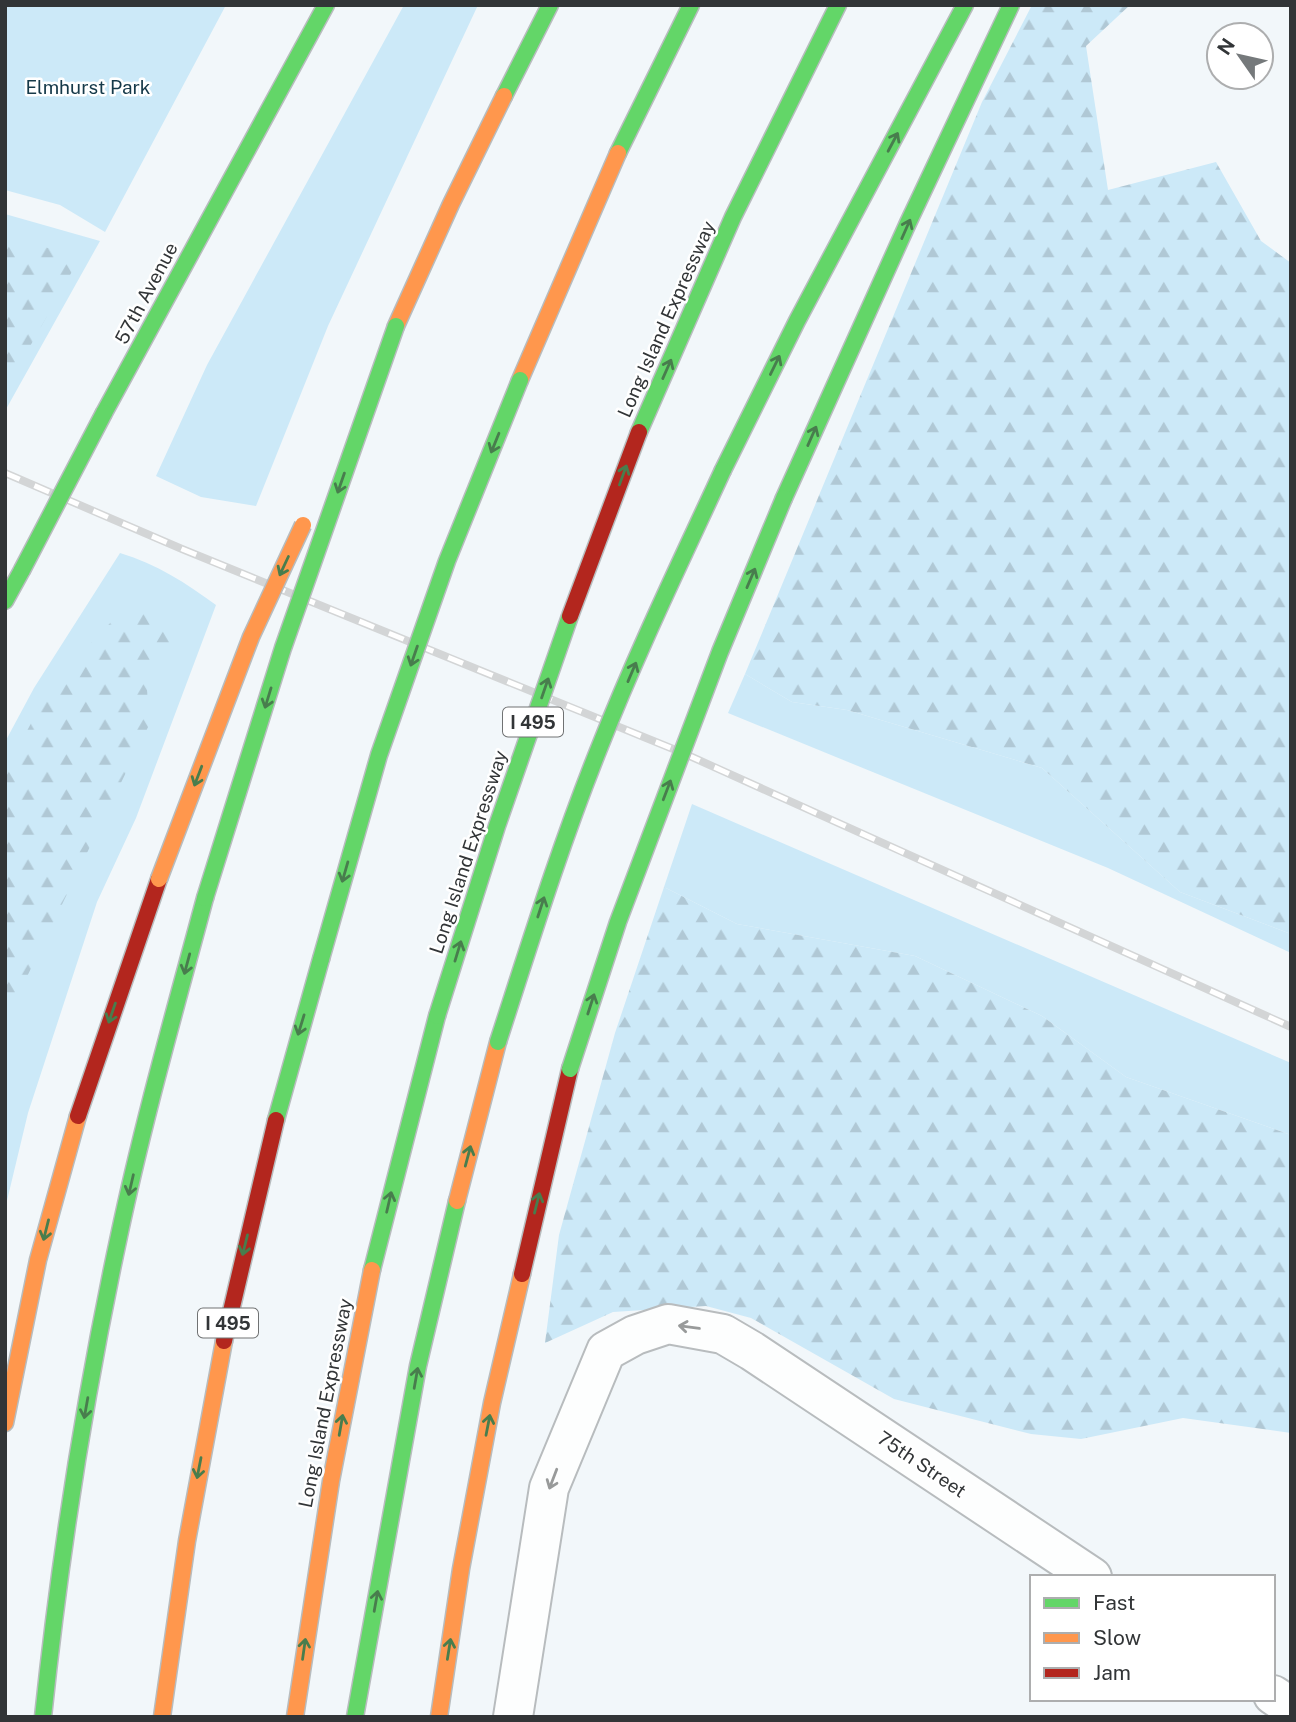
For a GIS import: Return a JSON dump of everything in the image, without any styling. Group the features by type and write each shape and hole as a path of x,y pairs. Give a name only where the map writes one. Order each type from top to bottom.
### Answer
{"main road":[{"name":"57th Avenue","path":"5,601 326,5"},
{"path":"326,475 432,242 550,5"},
{"name":"I 495","path":"162,1717 197,1477 237,1279 288,1066 384,742 447,561 520,380 610,170 691,5"},
{"name":"Long Island Expressway","path":"295,1717 318,1553 357,1340 404,1140 438,1016 497,826 567,625 639,432 733,218 838,5"},
{"path":"355,1717 418,1366 498,1042 544,898 600,746 663,599 723,470 797,321 965,5"},
{"path":"439,1717 461,1569 492,1404 570,1069 618,922 720,652 784,498 908,223 1011,5"},
{"path":"43,1717 54,1603 86,1410 117,1248 156,1077 205,898 283,648 396,326"},
{"path":"5,1423 31,1288 63,1165 101,1045 159,879 251,637 309,512"}],"street":[{"name":"75th Street","path":"513,1717 549,1488 606,1351 635,1335 668,1324 723,1334 752,1351 1089,1575"},
{"path":"1275,1696 1291,1707"}],"green space":[{"name":"Elmhurst Park","path":"5,5 226,5 105,232 60,205 5,190"},
{"path":"404,5 478,5 328,326 256,506 201,497 156,476 207,365"},
{"path":"1032,5 1130,5 1086,46 1108,190 1216,162 1261,241 1291,263 1291,934 1180,892 1042,768 847,710 792,702 745,674 982,102"},
{"path":"5,214 100,241 5,411"},
{"path":"5,239 68,252 74,268 15,373 5,379"},
{"path":"120,553 171,575 216,605 136,818 97,902 28,1113 5,1209 5,742 34,688"},
{"path":"130,610 163,612 180,632 146,670 149,725 5,1022 5,773 51,685 114,619"},
{"path":"745,674 792,702 847,710 1042,768 1180,892 1291,934 1291,953 1108,868 728,713"},
{"path":"692,804 1291,1063 1291,1135 1126,1077 1042,1016 915,956 737,924 664,887"},
{"path":"664,887 737,924 915,956 1042,1016 1126,1077 1291,1135 1291,1433 1183,1418 1081,1439 1031,1434 894,1399 751,1318 706,1306 613,1312 545,1343 559,1235 615,1033"}],"railway":[{"path":"5,473 182,549 683,753 1291,1027"}],"traffic: fast":[{"path":"104,413 326,5"},
{"path":"504,96 550,5"},
{"path":"618,153 691,5"},
{"path":"639,432 733,217 838,5"},
{"path":"723,470 797,321 965,5"},
{"path":"784,498 908,223 1011,5"},
{"path":"205,898 283,648 396,326"},
{"path":"321,959 379,755 447,561 520,380"},
{"path":"22,570 104,413"},
{"path":"498,1042 559,856 600,746 644,641 723,470"},
{"path":"570,1069 618,922 720,652 784,498"},
{"path":"5,601 22,570"},
{"path":"437,1016 497,826 570,616"},
{"path":"43,1717 57,1596 95,1355 138,1151 205,898"},
{"path":"276,1120 321,959"},
{"path":"372,1270 437,1016"},
{"path":"355,1717 418,1366 457,1201"}],"traffic: slow":[{"path":"396,326 504,96"},
{"path":"520,380 618,153"},
{"path":"159,879 251,637 303,525"},
{"path":"457,1201 498,1042"},
{"path":"5,1423 38,1260 78,1116"},
{"path":"295,1717 331,1481 372,1270"},
{"path":"439,1717 461,1569 492,1403 522,1274"},
{"path":"162,1717 187,1541 224,1341"}],"traffic: jam":[{"path":"570,616 639,432"},
{"path":"78,1116 159,879"},
{"path":"522,1274 570,1069"},
{"path":"224,1341 276,1120"}]}
